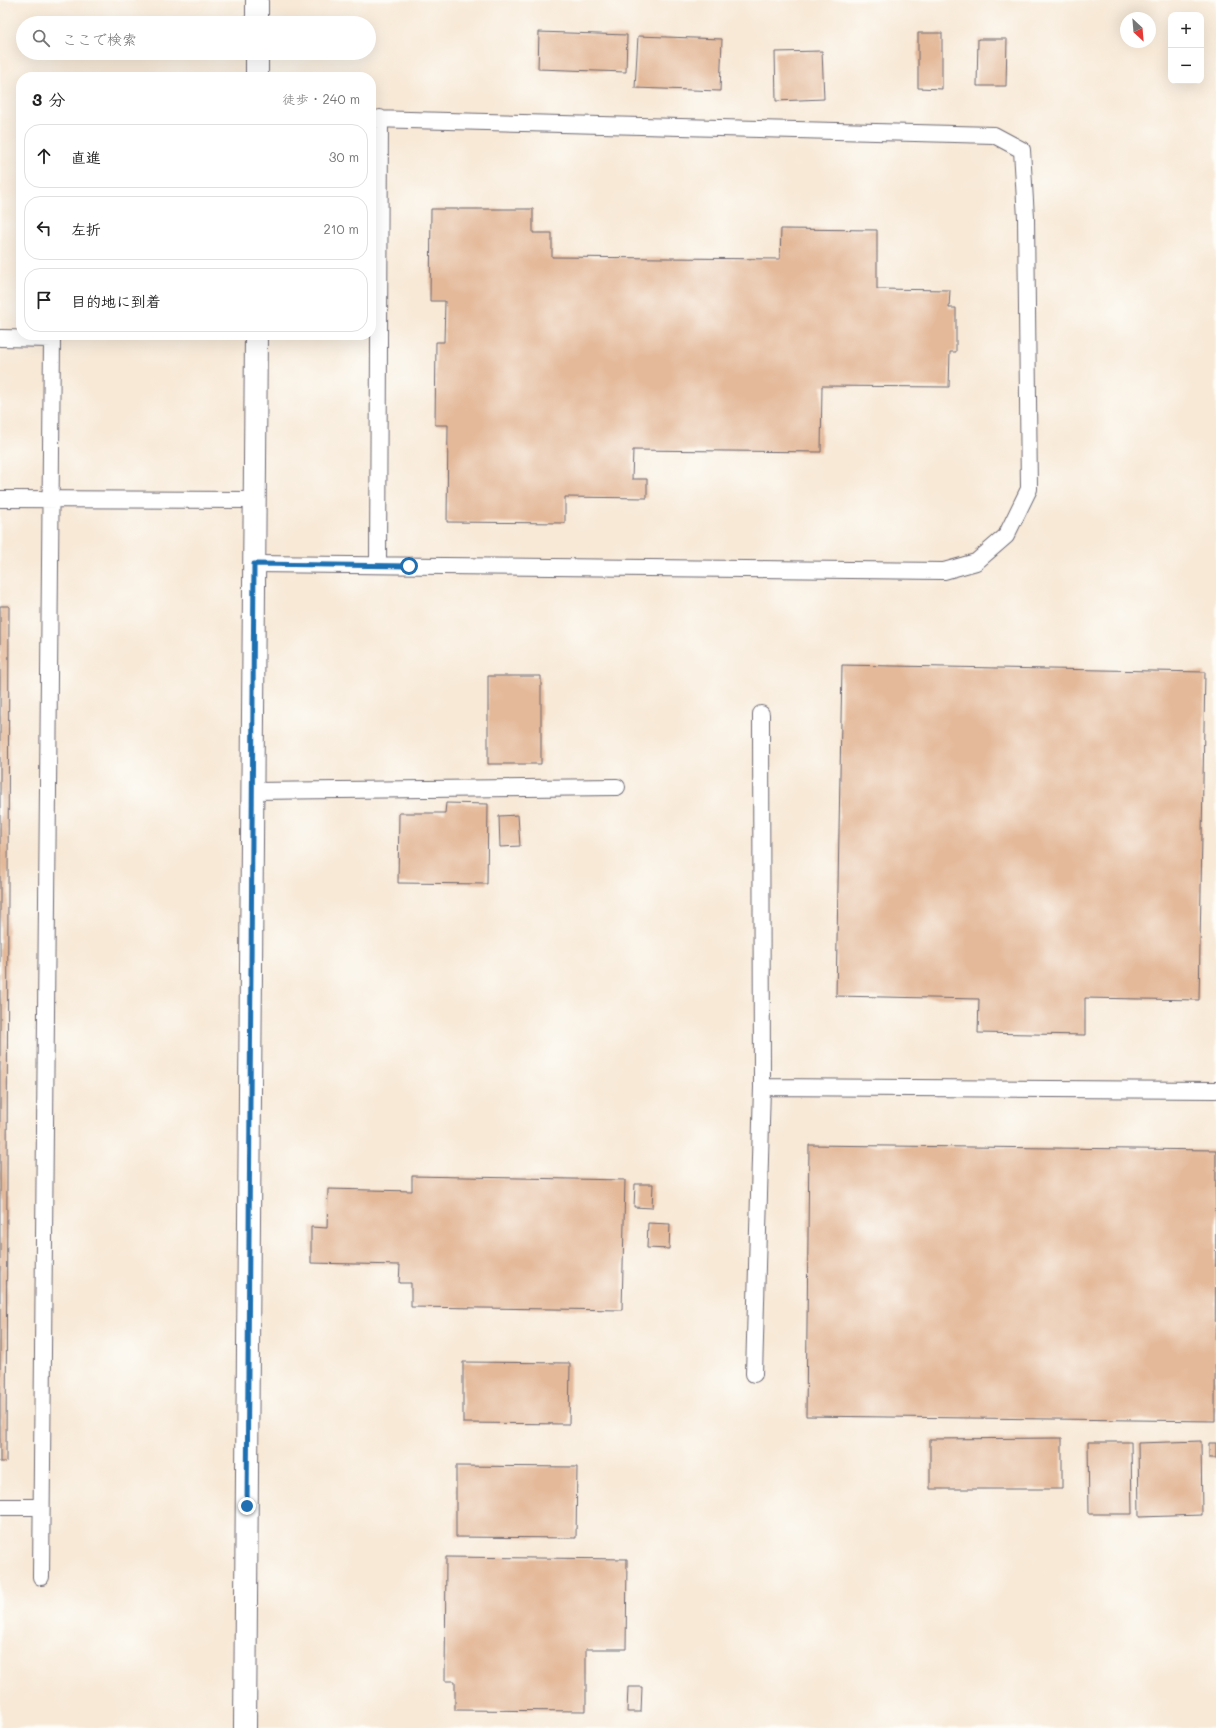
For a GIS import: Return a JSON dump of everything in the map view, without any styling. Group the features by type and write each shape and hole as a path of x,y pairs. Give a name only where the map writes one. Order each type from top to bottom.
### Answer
{"street":[{"path":"257,0 257,16"},
{"path":"257,60 257,72"},
{"path":"245,1728 256,340"}],"lane":[{"path":"254,564 944,571 976,562 1006,536 1029,489 1026,218 1022,150 994,135 376,119"},
{"path":"376,268 378,565"},
{"path":"0,338 16,338"},
{"path":"41,1577 52,340"},
{"path":"0,499 254,500"},
{"path":"754,1374 762,1087 761,714"},
{"path":"252,791 616,787"},
{"path":"762,1087 1216,1090"},
{"path":"0,1507 42,1507"}],"building":[{"path":"539,32 627,35 626,72 538,69"},
{"path":"918,33 942,33 942,89 918,88"},
{"path":"638,36 722,39 720,91 635,88"},
{"path":"978,39 1007,39 1006,86 977,86"},
{"path":"822,51 824,99 776,101 775,52"},
{"path":"431,209 533,209 533,233 552,233 552,257 780,259 781,229 877,230 877,289 950,290 949,308 956,308 956,352 950,352 949,387 822,386 821,452 633,450 632,479 647,479 647,498 565,497 565,523 447,522 448,425 435,425 436,342 444,342 445,301 430,301"},
{"path":"0,606 9,606 6,1462 0,1462"},
{"path":"842,665 1205,672 1199,1000 1085,998 1085,1035 978,1033 979,999 836,996"},
{"path":"488,676 541,676 541,764 488,764"},
{"path":"446,803 488,804 487,884 398,883 399,813 445,813"},
{"path":"518,815 520,846 500,847 499,816"},
{"path":"809,1145 1216,1150 1215,1421 806,1416"},
{"path":"412,1176 625,1180 622,1310 411,1307 411,1283 399,1283 400,1265 311,1263 311,1227 327,1228 328,1189 412,1191"},
{"path":"635,1184 653,1184 652,1208 634,1207"},
{"path":"648,1223 670,1224 669,1249 647,1248"},
{"path":"463,1362 570,1363 569,1424 463,1423"},
{"path":"1062,1438 1062,1489 930,1489 930,1439"},
{"path":"1201,1441 1202,1515 1139,1517 1138,1443"},
{"path":"1088,1442 1131,1442 1132,1514 1089,1514"},
{"path":"1209,1443 1216,1443 1216,1458 1209,1458"},
{"path":"456,1466 577,1467 576,1538 456,1537"},
{"path":"446,1557 627,1559 626,1649 586,1649 586,1711 455,1710 455,1681 445,1681"},
{"path":"628,1687 642,1687 641,1712 627,1712"}],"route":[{"path":"247,1506 254,564 409,566"}]}
